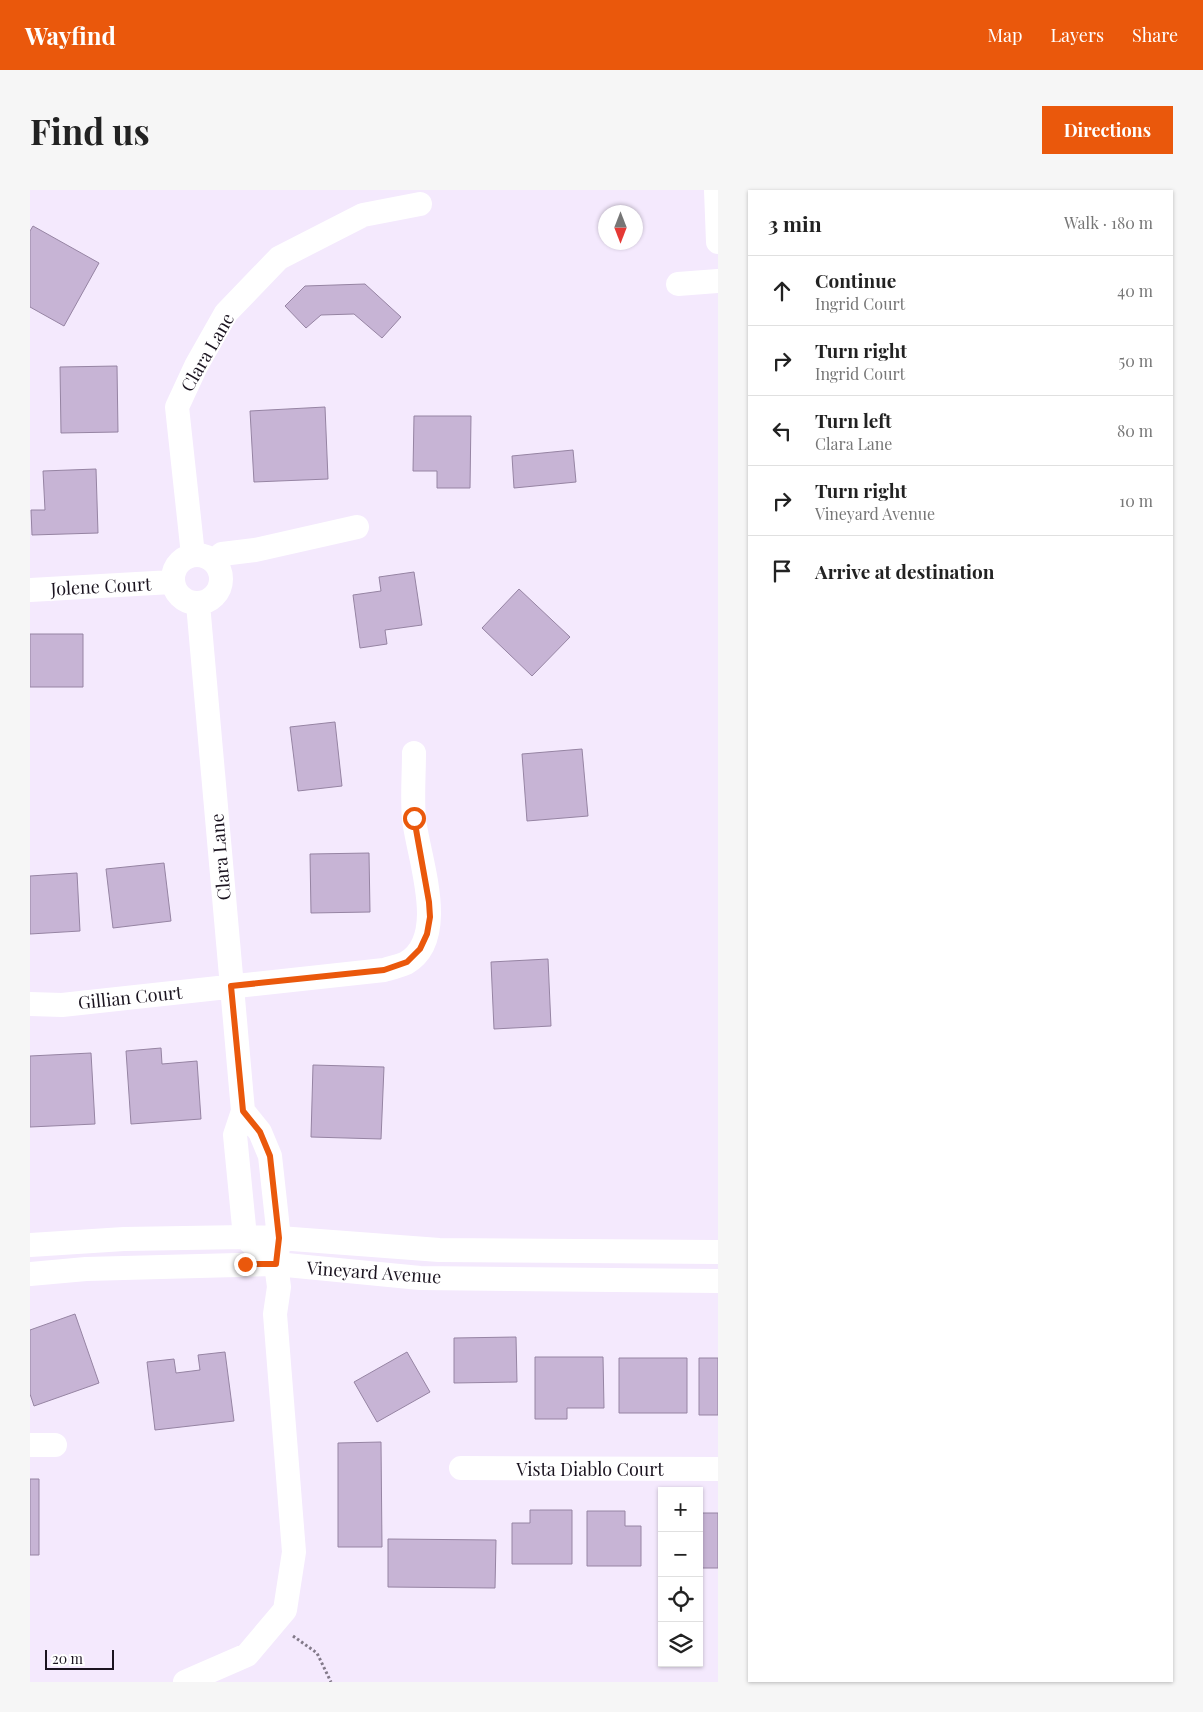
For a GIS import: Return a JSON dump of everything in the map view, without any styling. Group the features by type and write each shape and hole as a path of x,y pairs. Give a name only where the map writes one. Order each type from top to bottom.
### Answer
{"street":[{"path":"716,190 718,242"},
{"name":"Clara Lane","path":"203,558 177,407 196,366 226,313 279,258 363,215 420,204"},
{"path":"678,284 718,282"},
{"path":"203,558 218,567 221,576 220,586 217,594 211,600 198,604 188,602 180,598 175,592 172,582 172,574 182,560 255,550 357,527"},
{"name":"Jolene Court","path":"30,590 172,582"},
{"name":"Clara Lane","path":"198,604 243,1111 235,1135 244,1237"},
{"name":"Gillian Court","path":"30,1004 62,1005 384,970 407,962 420,949 427,934 430,917 414,818 414,753"},
{"path":"185,1682 247,1655 286,1610 294,1552 275,1314 279,1287 276,1264 279,1238 270,1156 260,1132 243,1111"},
{"path":"244,1237 276,1264"},
{"name":"Vineyard Avenue","path":"30,1245 124,1239 244,1237 439,1250 718,1252"},
{"name":"Vineyard Avenue","path":"30,1274 96,1269 276,1264 420,1278 718,1281"},
{"path":"30,1445 55,1445"},
{"name":"Vista Diablo Court","path":"461,1468 718,1469"}],"path":[{"path":"274,1623 317,1653 331,1682"}],"building":[{"path":"33,226 99,263 64,326 30,307 30,231"},
{"path":"365,284 401,317 382,338 354,314 321,315 306,328 285,306 305,286"},
{"path":"117,366 118,432 61,433 60,367"},
{"path":"325,407 328,479 254,482 250,411"},
{"path":"414,416 471,416 470,488 437,488 437,471 413,471"},
{"path":"573,450 576,482 514,488 512,456"},
{"path":"96,469 98,533 32,535 31,510 45,510 43,471"},
{"path":"414,572 422,625 385,630 387,644 360,648 353,595 381,591 379,577"},
{"path":"519,589 570,637 532,676 482,628"},
{"path":"30,634 83,634 83,687 30,687"},
{"path":"335,722 342,786 298,791 290,727"},
{"path":"582,749 588,816 527,821 522,754"},
{"path":"369,853 370,912 311,913 310,854"},
{"path":"164,863 171,921 113,928 106,869"},
{"path":"77,873 80,931 30,934 30,876"},
{"path":"548,959 551,1026 494,1029 491,962"},
{"path":"161,1048 162,1064 197,1061 201,1119 131,1124 126,1051"},
{"path":"91,1053 95,1124 30,1127 30,1056"},
{"path":"313,1065 384,1067 381,1139 311,1137"},
{"path":"75,1314 99,1383 34,1406 30,1394 30,1330"},
{"path":"516,1337 517,1382 454,1383 454,1338"},
{"path":"225,1352 234,1421 155,1430 147,1362 174,1359 176,1373 200,1370 198,1355"},
{"path":"407,1352 430,1392 377,1422 354,1382"},
{"path":"535,1357 603,1357 604,1408 567,1408 567,1419 535,1419"},
{"path":"619,1358 687,1358 687,1413 619,1413"},
{"path":"699,1358 718,1358 718,1415 699,1415"},
{"path":"381,1442 382,1547 338,1547 338,1443"},
{"path":"30,1479 39,1479 39,1555 30,1555"},
{"path":"530,1510 572,1510 572,1564 512,1564 512,1523 530,1523"},
{"path":"587,1511 625,1511 625,1526 641,1526 641,1566 587,1566"},
{"path":"703,1513 718,1513 718,1568 703,1568"},
{"path":"388,1539 496,1540 495,1588 388,1587"}],"route":[{"path":"245,1264 276,1264 279,1238 270,1156 260,1132 243,1111 231,986 384,970 407,962 420,949 427,934 430,917 414,818"}]}
